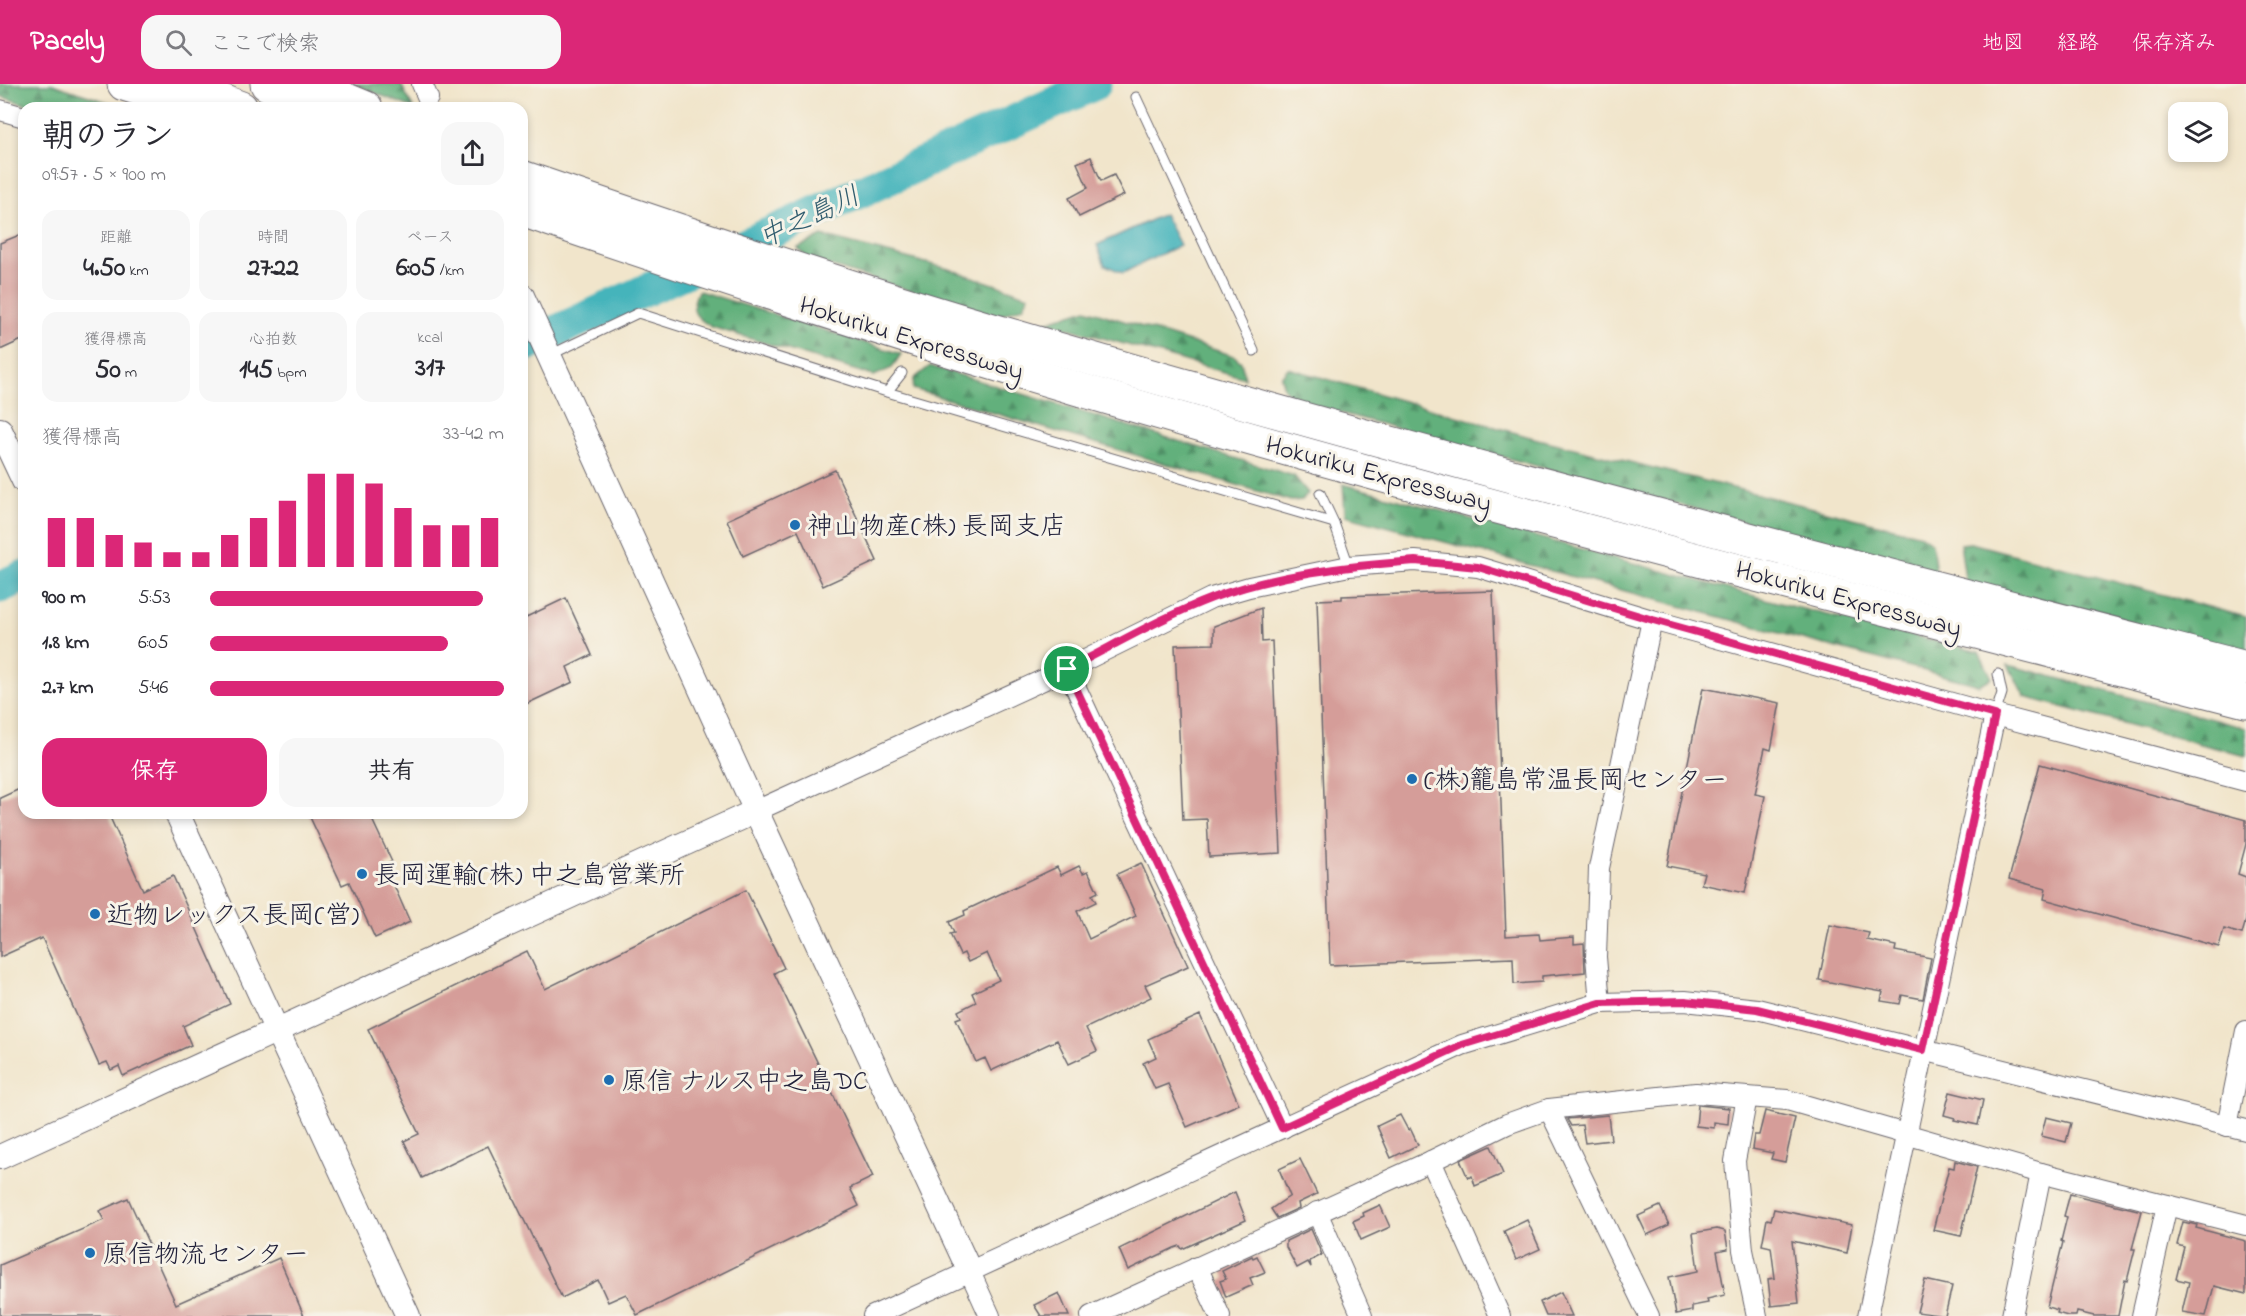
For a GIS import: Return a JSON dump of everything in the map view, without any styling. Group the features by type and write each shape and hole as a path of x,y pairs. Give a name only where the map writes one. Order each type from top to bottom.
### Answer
{"highway":[{"path":"124,84 181,102"},
{"path":"179,84 226,102"},
{"path":"267,84 314,102"},
{"path":"308,84 352,102"},
{"path":"528,168 621,203 698,237"},
{"name":"Hokuriku Expressway","path":"528,179 774,262 956,319 1323,425 1815,557 2246,668"},
{"name":"Hokuriku Expressway","path":"528,212 661,258 946,349 1305,453 1813,590 2246,701"}],"street":[{"path":"0,110 18,115"},
{"path":"528,309 756,811 990,1316"},
{"path":"0,430 18,468"},
{"path":"0,1157 1067,669 1211,598 1249,587 1349,566 1415,561 1478,567 1653,620 1995,715 2246,781"},
{"path":"1600,1003 1596,957 1599,868 1653,620"},
{"path":"1067,669 1282,1128"},
{"path":"1868,1316 1995,715"},
{"path":"180,819 408,1316"},
{"path":"873,1316 1462,1045 1600,1003 1685,1001 1757,1009 2237,1128 2246,1031"},
{"path":"1091,1316 1507,1124 1549,1109 1696,1093 1787,1100 2041,1173 2246,1225"},
{"path":"1747,1097 1736,1161 1743,1250 1757,1316"},
{"path":"1549,1109 1649,1316"},
{"path":"1431,1161 1500,1316"},
{"path":"2012,1316 2041,1173"},
{"path":"2142,1316 2167,1205"},
{"path":"1317,1212 1362,1316"},
{"path":"1197,1267 1220,1316"}],"lane":[{"path":"1136,98 1254,351"},
{"path":"550,355 638,314 887,392 1334,522"},
{"path":"887,392 902,373"},
{"path":"1320,493 1334,522 1349,566"},
{"path":"1995,715 2002,693 1998,674"}],"green space":[{"path":"0,84 52,84 108,102 18,102 0,96"},
{"path":"353,84 401,84 410,102 398,102"},
{"path":"822,236 949,269 1029,296 1023,307 995,317 808,259 798,248"},
{"path":"698,291 901,354 892,368 874,376 712,327 695,313 694,304"},
{"path":"1086,309 1234,356 1241,362 1245,378 1046,322"},
{"path":"930,366 1294,476 1308,493 1302,500 1291,501 913,389 914,379"},
{"path":"1288,368 1530,437 1921,535 1932,543 1936,574 1293,400 1284,388 1281,377"},
{"path":"1343,484 1791,606 1979,652 1992,678 1979,685 1345,515"},
{"path":"1971,543 2246,617 2246,652 1966,584 1960,544"},
{"path":"2008,665 2246,728 2246,756 2025,697"}],"water":[{"path":"1164,214 1180,245 1123,273 1105,265 1097,245"}],"building":[{"path":"1091,157 1101,181 1114,175 1124,195 1079,217 1069,198 1088,188 1077,163"},
{"path":"18,236 18,342 0,350 0,243"},
{"name":"神山物産(株) 長岡支店","path":"835,470 877,561 823,586 798,531 743,556 727,520"},
{"name":"(株)籠島常温長岡センター","path":"1493,591 1506,936 1539,934 1540,940 1574,937 1574,944 1584,943 1585,972 1542,976 1542,982 1514,984 1513,958 1330,965 1317,600 1342,599 1342,596"},
{"path":"566,598 592,655 567,667 573,682 528,703 528,616"},
{"path":"1261,608 1262,642 1272,641 1281,853 1209,857 1207,819 1183,820 1175,645 1214,644 1214,626"},
{"path":"1703,688 1780,703 1771,750 1765,748 1755,794 1765,796 1745,893 1701,884 1704,873 1667,866"},
{"path":"2040,764 2246,820 2246,844 2238,874 2246,877 2246,920 2242,934 2224,929 2219,947 2044,899 2046,889 2009,879"},
{"name":"近物レックス長岡(営)","path":"18,790 18,819 111,819 143,890 173,876 230,1004 183,1026 191,1045 123,1076 119,1066 111,1070 107,1062 99,1065 42,938 0,957 0,798"},
{"name":"長岡運輸(株) 中之島営業所","path":"311,819 372,819 392,862 385,865 410,922 375,938 349,882 342,885"},
{"path":"1141,863 1188,966 1145,985 1151,997 1086,1028 1097,1051 1069,1064 1057,1040 991,1071 985,1058 976,1062 956,1019 961,1017 958,1011 976,1002 972,993 999,980 987,953 968,962 964,953 960,955 950,934 954,933 949,922 965,915 964,911 1057,867 1061,875 1079,866 1083,873 1088,871 1098,892 1092,895 1096,902 1077,911 1089,939 1136,916 1117,874"},
{"name":"原信 ナルス中之島DC","path":"746,890 784,968 774,973 873,1177 850,1188 859,1206 637,1315 626,1294 608,1302 598,1280 562,1298 488,1146 422,1178 404,1141 419,1134 368,1029 527,951 545,989"},
{"path":"1830,925 1869,933 1867,940 1896,946 1895,951 1931,958 1923,999 1902,995 1900,1004 1881,1001 1883,992 1819,980"},
{"path":"1200,1015 1239,1104 1187,1127 1168,1084 1155,1089 1143,1063 1156,1057 1148,1039"},
{"path":"1950,1092 1983,1100 1978,1125 1954,1120 1955,1118 1944,1115"},
{"path":"1698,1105 1729,1108 1728,1124 1714,1122 1714,1128 1696,1126"},
{"path":"1765,1111 1795,1118 1785,1162 1771,1159 1773,1153 1752,1149 1754,1135 1759,1135"},
{"path":"1400,1115 1408,1130 1410,1128 1418,1145 1391,1158 1377,1126"},
{"path":"1608,1115 1611,1140 1585,1143 1582,1125 1571,1126 1567,1119"},
{"path":"2046,1117 2071,1123 2066,1142 2041,1136"},
{"path":"1491,1146 1503,1174 1475,1186 1472,1176 1468,1178 1460,1160"},
{"path":"1300,1159 1317,1194 1298,1203 1299,1208 1277,1218 1271,1209 1290,1196 1279,1169"},
{"path":"1955,1161 1977,1167 1961,1236 1933,1230 1949,1167 1954,1168"},
{"path":"1235,1192 1246,1220 1182,1249 1180,1246 1174,1248 1128,1270 1119,1249"},
{"path":"2070,1194 2142,1211 2118,1316 2094,1316 2077,1312 2076,1316 2068,1316 2047,1307 2063,1242 2061,1241 2067,1217 2064,1216"},
{"name":"原信物流センター","path":"128,1198 176,1304 279,1258 304,1316 0,1316 0,1265 104,1220 99,1211"},
{"path":"1380,1205 1390,1227 1361,1240 1353,1221"},
{"path":"1660,1206 1669,1225 1647,1235 1638,1216"},
{"path":"1774,1209 1852,1225 1847,1253 1792,1241 1799,1303 1771,1306 1768,1279 1775,1278 1771,1247 1762,1245 1767,1219 1771,1220"},
{"path":"1527,1220 1540,1249 1516,1260 1504,1231"},
{"path":"2183,1222 2197,1225 2196,1228 2246,1241 2246,1294 2214,1286 2206,1316 2182,1312 2189,1282 2176,1279 2184,1247 2177,1245"},
{"path":"1311,1229 1322,1255 1310,1261 1311,1267 1308,1262 1297,1268 1286,1247 1286,1241"},
{"path":"1717,1229 1725,1231 1728,1249 1717,1251 1725,1295 1707,1299 1708,1303 1692,1306 1692,1311 1676,1314 1669,1277 1698,1271 1693,1233"},
{"path":"1252,1256 1253,1258 1257,1256 1265,1272 1250,1278 1253,1285 1226,1297 1220,1281 1226,1279 1222,1271"},
{"path":"1925,1280 1952,1286 1945,1316 1917,1312"},
{"path":"1561,1292 1572,1316 1546,1316 1540,1302"},
{"path":"1059,1293 1069,1316 1041,1316 1034,1305"}],"waterway":[{"name":"中之島川","path":"528,344 1095,84"},
{"name":"中之島川","path":"0,587 18,579"}],"place":[{"name":"神山物産(株) 長岡支店","path":"795,525"},
{"name":"(株)籠島常温長岡センター","path":"1412,779"},
{"name":"長岡運輸(株) 中之島営業所","path":"362,874"},
{"name":"近物レックス長岡(営)","path":"95,914"},
{"name":"原信 ナルス中之島DC","path":"609,1080"},
{"name":"原信物流センター","path":"90,1253"}],"route":[{"path":"1415,561 1478,567 1653,620 1995,715 1923,1050 1757,1009 1685,1001 1600,1003 1462,1045 1282,1128 1067,669 1211,598 1295,576 1349,566 1415,561"}]}
